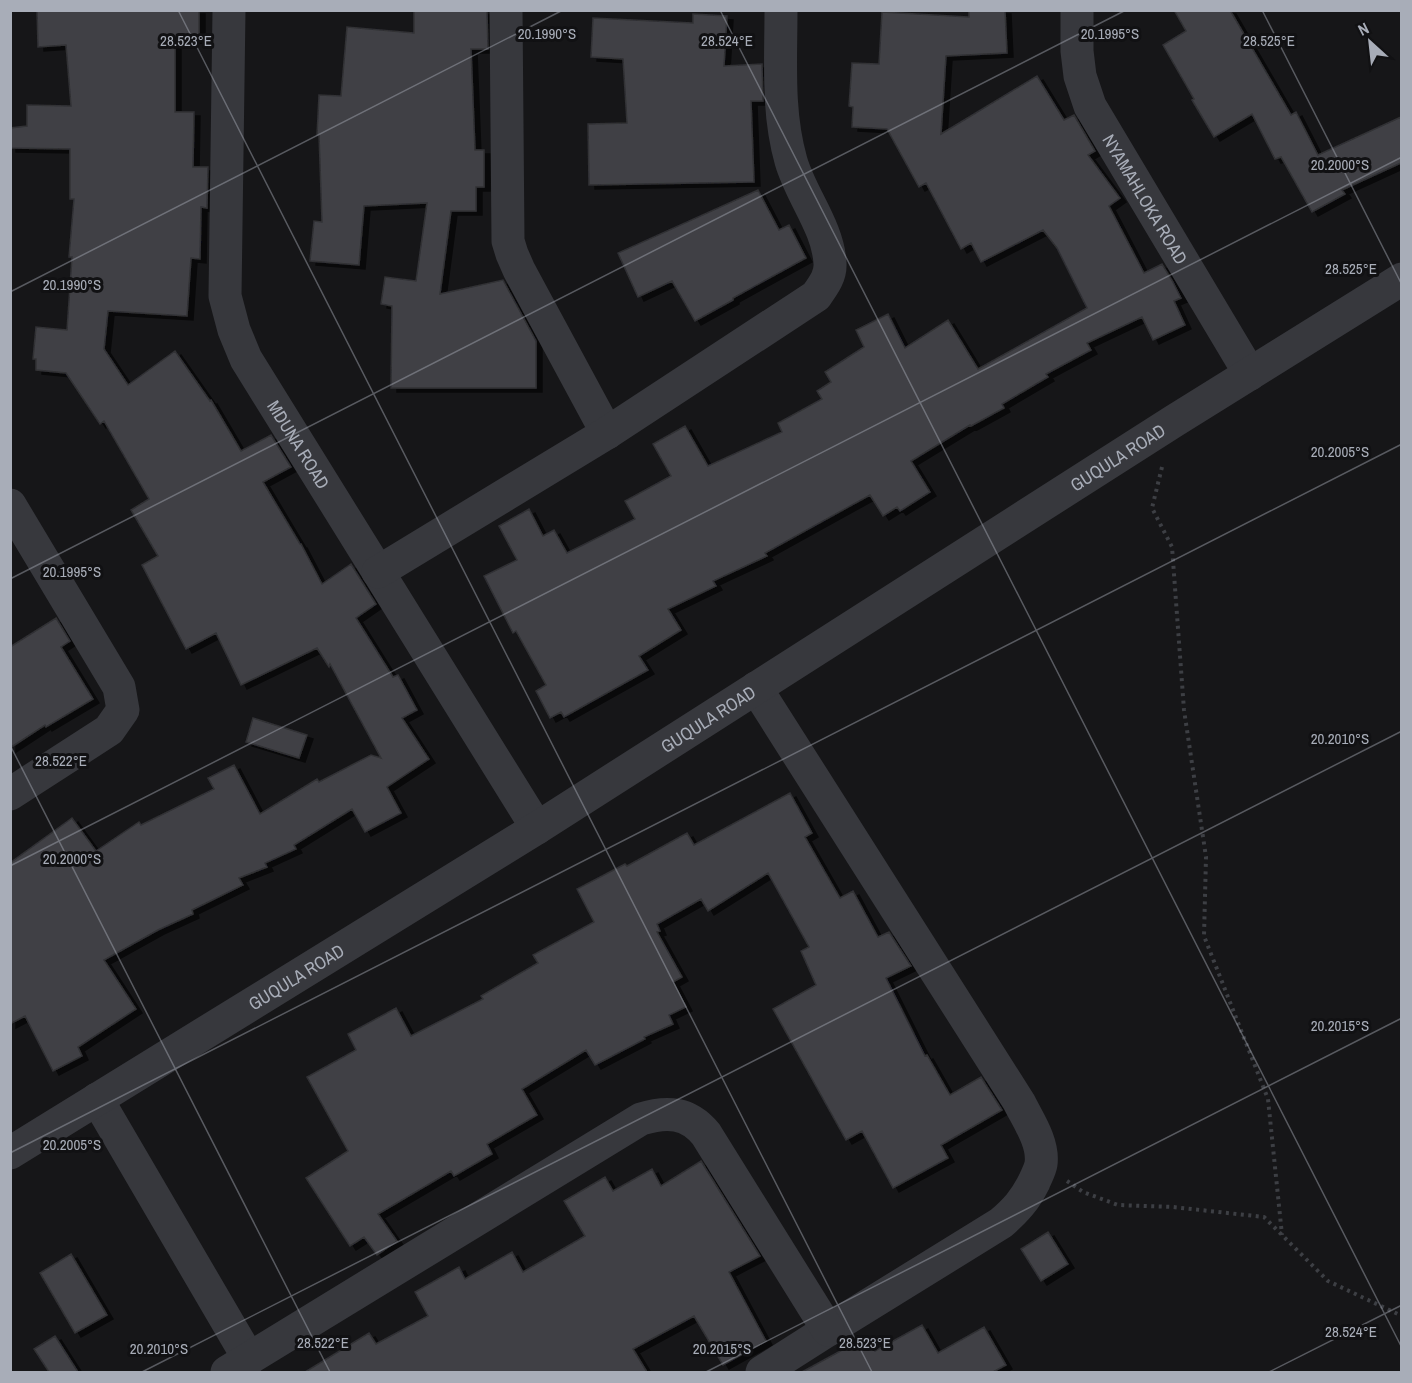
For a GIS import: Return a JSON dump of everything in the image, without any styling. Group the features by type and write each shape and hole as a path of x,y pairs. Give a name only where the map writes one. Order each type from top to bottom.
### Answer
{"street":[{"name":"MDUNA ROAD","path":"229,10 225,296 234,330 246,359 537,828"},
{"path":"507,10 508,241 519,270 607,433"},
{"path":"378,572 607,433 816,296 826,282 830,267 829,250 791,163 784,129 780,97 781,10"},
{"name":"NYAMAHLOKA ROAD","path":"1077,10 1077,51 1080,76 1090,106 1250,374"},
{"name":"GUQULA ROAD","path":"10,1153 537,828 1174,421 1401,279"},
{"path":"10,505 119,687 123,710 109,730 10,795"},
{"path":"756,688 1018,1102 1035,1134 1040,1149 1041,1165 1024,1200 1008,1217 762,1372"},
{"path":"97,1099 238,1366 641,1119 658,1114 670,1114 699,1125 828,1330"}],"path":[{"path":"1174,421 1152,508 1172,547 1184,710 1206,856 1204,936 1269,1099 1282,1235"},
{"path":"1041,1165 1083,1192 1118,1205 1173,1207 1264,1216 1328,1281 1401,1316"}],"building":[{"path":"37,10 199,10 199,39 175,40 175,112 194,112 193,167 208,167 207,208 201,207 200,259 191,258 187,316 108,311 104,349 128,385 175,351 211,400 241,451 271,435 291,467 263,482 301,544 322,584 351,564 376,604 356,618 393,677 398,675 417,710 402,718 429,759 387,787 401,813 365,832 352,809 294,845 296,849 265,863 267,867 239,878 243,885 192,910 193,914 158,930 104,960 136,1009 78,1047 82,1056 53,1071 25,1016 10,1024 10,863 72,818 96,851 139,822 141,825 214,789 208,778 234,765 260,814 317,779 319,782 371,755 381,758 330,664 329,667 317,648 241,685 216,633 186,649 142,565 158,556 131,510 149,499 104,421 100,424 66,373 36,370 36,359 33,359 36,327 67,330 72,257 69,257 74,199 70,199 70,149 10,148 10,128 27,126 27,105 71,106 66,45 38,47"},
{"path":"414,10 487,11 488,49 471,49 475,150 484,150 484,187 476,187 476,211 451,211 440,294 503,280 536,341 536,388 391,388 392,306 381,304 385,277 416,281 427,203 364,206 359,265 310,261 314,221 322,222 319,135 317,135 319,95 341,96 347,27 414,33"},
{"path":"969,10 1005,10 1007,53 946,56 941,134 1037,76 1064,120 1074,115 1095,151 1088,155 1120,198 1109,206 1144,273 1162,264 1181,298 1174,301 1185,325 1153,340 1142,317 1087,343 1091,350 1046,374 1048,377 1002,404 1004,408 970,425 911,461 930,492 900,511 897,507 883,516 870,495 765,553 767,556 713,581 716,586 668,609 681,630 639,656 648,670 564,717 561,712 550,718 536,691 546,685 516,631 513,633 484,576 517,560 499,526 529,509 543,536 554,530 567,553 635,519 625,501 671,476 653,444 685,426 708,466 782,432 778,423 822,399 817,391 831,382 825,372 864,347 856,330 888,314 905,348 948,320 978,369 1087,308 1057,248 1043,230 981,262 971,243 961,249 926,183 919,187 887,129 852,127 853,107 849,106 852,63 879,64 882,12 969,17"},
{"path":"1174,10 1230,10 1291,115 1296,112 1318,155 1401,117 1401,163 1342,190 1345,194 1312,212 1281,157 1275,159 1252,114 1214,137 1163,45 1186,31"},
{"path":"693,14 727,16 724,66 762,64 763,101 751,101 754,182 589,185 588,124 627,123 623,59 591,57 593,18 693,23"},
{"path":"758,190 779,230 789,225 806,258 695,321 672,281 638,297 618,253"},
{"path":"56,618 70,641 61,647 93,699 46,727 45,725 10,748 10,647"},
{"path":"253,718 307,735 299,758 246,742"},
{"path":"790,793 812,833 805,837 840,898 853,891 878,937 889,932 911,966 886,978 925,1056 927,1055 950,1095 981,1077 1002,1110 941,1145 948,1158 893,1188 862,1131 846,1140 773,1009 816,985 801,951 809,947 768,873 708,911 701,899 657,924 660,931 657,932 682,977 673,982 686,1007 669,1015 673,1024 644,1037 645,1039 595,1065 586,1050 522,1089 537,1115 487,1144 492,1154 454,1176 451,1171 378,1214 397,1241 377,1255 364,1237 350,1246 306,1178 348,1151 307,1077 356,1050 348,1034 396,1008 411,1036 483,999 481,996 538,963 533,955 594,922 577,889 625,864 627,866 687,833 694,845"},
{"path":"701,1161 760,1256 729,1272 766,1341 723,1365 694,1316 633,1349 647,1372 305,1372 369,1333 376,1344 428,1316 415,1292 459,1267 465,1279 512,1252 523,1272 585,1236 564,1201 605,1177 613,1191 652,1169 661,1186"},
{"path":"1048,1232 1068,1264 1041,1281 1021,1249"},
{"path":"71,1254 107,1315 75,1333 40,1273"},
{"path":"922,1325 938,1353 984,1327 1006,1365 993,1372 802,1372 866,1337 875,1351"},
{"path":"55,1336 78,1372 49,1372 34,1349"}]}
